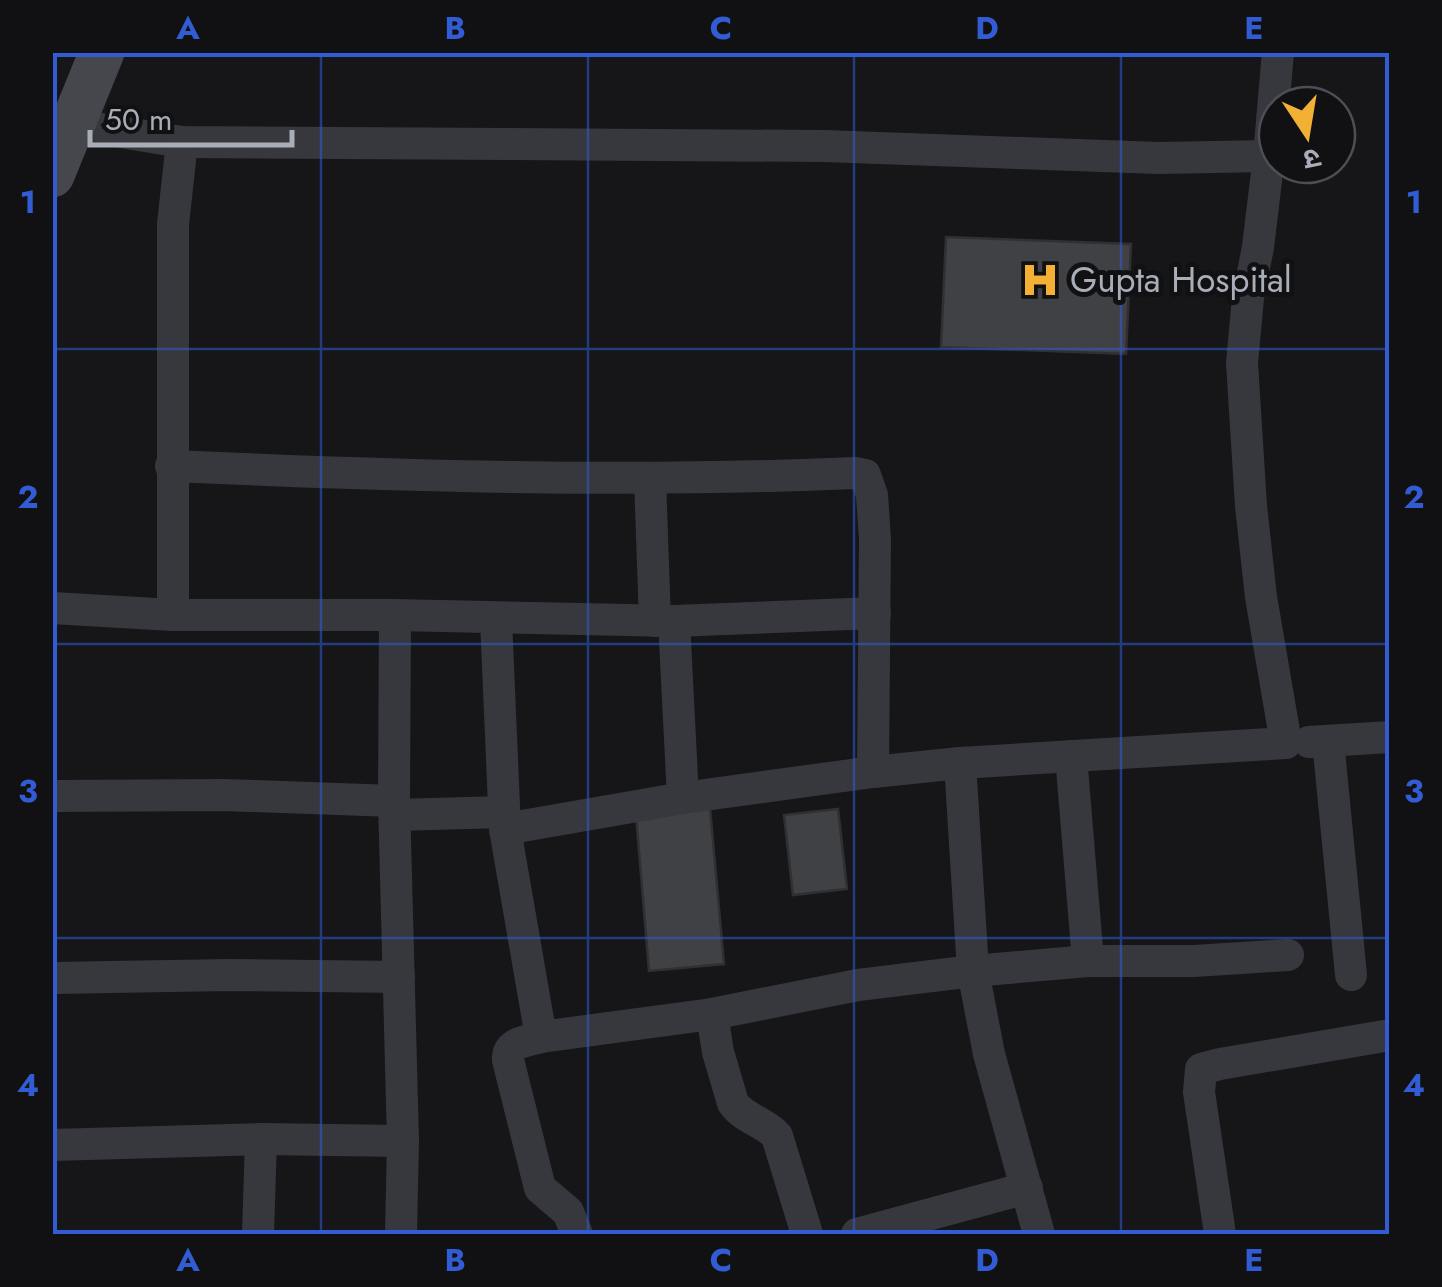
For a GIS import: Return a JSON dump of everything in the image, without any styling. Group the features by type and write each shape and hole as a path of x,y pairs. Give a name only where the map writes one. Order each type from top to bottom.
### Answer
{"main road":[{"path":"52,175 102,52"}],"street":[{"path":"1275,85 1278,52"},
{"path":"72,124 182,142 844,146 1159,158 1257,156"},
{"path":"173,615 174,224 182,142"},
{"path":"1265,185 1242,364 1260,597 1286,743"},
{"path":"172,466 392,476 650,479 866,475 876,539 873,772"},
{"path":"650,479 683,798"},
{"path":"52,608 173,615 664,621 875,613"},
{"path":"395,615 401,1234"},
{"path":"496,619 504,820 542,1037"},
{"path":"52,796 224,794 504,820 873,772 1390,737"},
{"path":"1328,741 1351,976"},
{"path":"1071,756 1088,961"},
{"path":"960,764 973,971 989,1054 1039,1234"},
{"path":"577,1234 568,1212 540,1188 508,1060 512,1046 542,1037 712,1014 858,985 973,971 1088,961 1194,961 1288,955"},
{"path":"52,978 400,977"},
{"path":"712,1014 718,1052 734,1104 738,1111 777,1136 806,1234"},
{"path":"1220,1234 1201,1109 1202,1069 1390,1035"},
{"path":"52,1145 261,1140 403,1142"},
{"path":"258,1234 261,1140"},
{"path":"857,1234 1027,1188"}],"building":[{"path":"946,237 1131,244 1126,354 941,347"},
{"path":"710,808 724,964 649,971 636,815"},
{"path":"838,809 847,889 793,895 784,815"}],"place":[{"name":"Gupta Hospital","path":"1040,280"}]}
